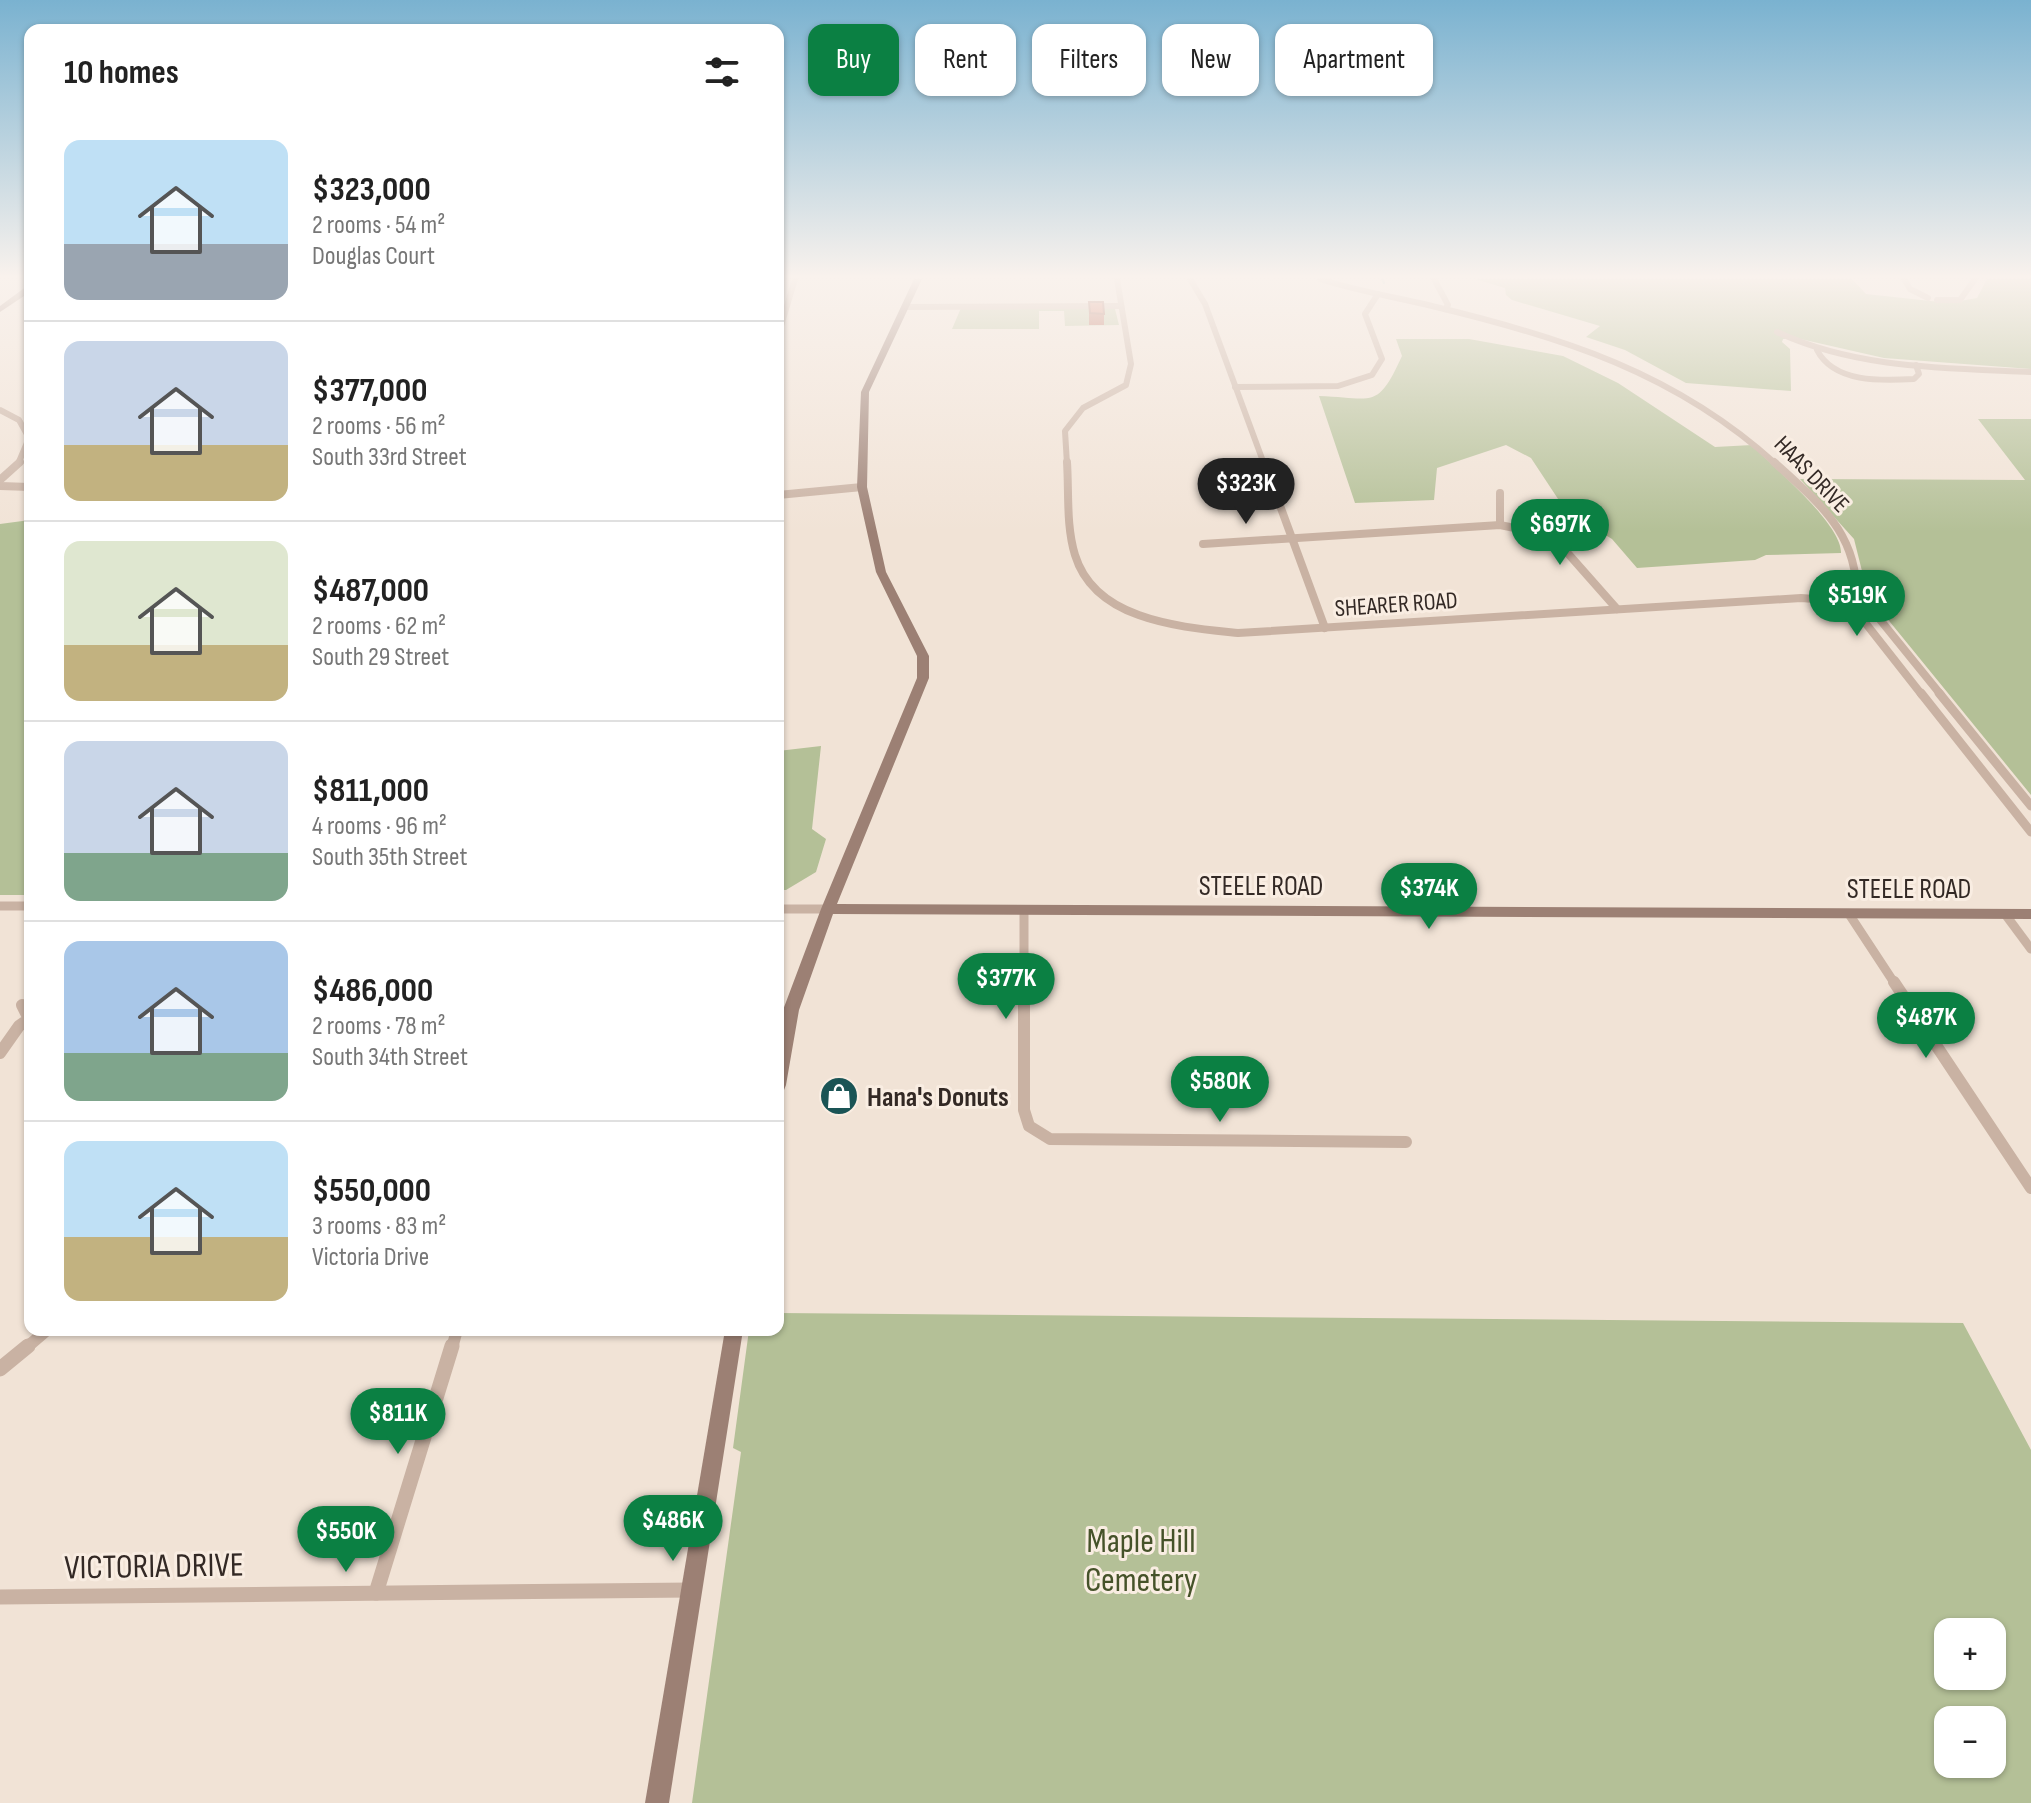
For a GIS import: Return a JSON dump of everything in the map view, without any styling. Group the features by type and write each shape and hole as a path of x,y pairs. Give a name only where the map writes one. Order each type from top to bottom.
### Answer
{"street":[{"path":"785,1010 923,678 923,656 885,584 862,487 865,392 879,363"},
{"name":"SHEARER ROAD","path":"1131,363 1126,385 1083,408 1065,431 1075,555 1084,575 1103,596 1133,613 1182,628 1238,633 1801,598 1855,602"},
{"path":"1226,363 1325,628"},
{"path":"1235,387 1351,384 1372,375 1381,363"},
{"name":"HAAS DRIVE","path":"1626,363 1670,383 1719,414 1765,451 1838,527 1853,556 1859,596 1855,602"},
{"path":"1825,363 1863,376 1914,379 1919,374 1916,365"},
{"path":"1904,363 2031,372"},
{"path":"0,410 19,420 24,429"},
{"path":"0,483 20,462 24,451"},
{"path":"0,483 24,486"},
{"path":"784,494 862,487"},
{"path":"1500,493 1500,525"},
{"path":"1203,544 1500,525 1539,533 1564,549 1617,609"},
{"path":"1855,602 1856,611 2031,832"},
{"path":"1855,602 1873,611 2031,806"},
{"path":"0,906 24,906"},
{"name":"STEELE ROAD","path":"784,909 2031,914"},
{"path":"1024,910 1024,1110 1029,1126 1050,1139 1406,1142"},
{"path":"1849,914 2031,1188"},
{"path":"2005,914 2031,949"},
{"path":"22,1005 24,1008"},
{"path":"0,1053 24,1023"},
{"path":"0,1369 40,1336"},
{"path":"376,1593 455,1336"},
{"path":"657,1803 733,1336"},
{"name":"VICTORIA DRIVE","path":"0,1597 692,1590"}],"green space":[{"path":"1399,363 1578,363 1618,383 1715,447 1752,445 1819,512 1838,541 1841,553 1766,555 1755,560 1637,568 1612,539 1566,511 1531,458 1506,445 1437,468 1434,500 1355,503 1319,396 1372,397 1380,393"},
{"path":"1649,363 1790,363 1791,391 1686,383"},
{"path":"1953,363 2031,363 2031,369"},
{"path":"1978,419 2031,419 2031,795 1868,595 1854,539 1800,479 2025,480"},
{"path":"24,521 24,895 0,895 0,524"},
{"path":"821,746 812,829 826,839 816,872 786,890 784,890 784,750"},
{"name":"Maple Hill Cemetery","path":"784,1313 1963,1323 2031,1450 2031,1803 692,1803 741,1452 733,1448 748,1336 784,1336"}],"place":[{"name":"Hana's Donuts","path":"839,1096"}]}
